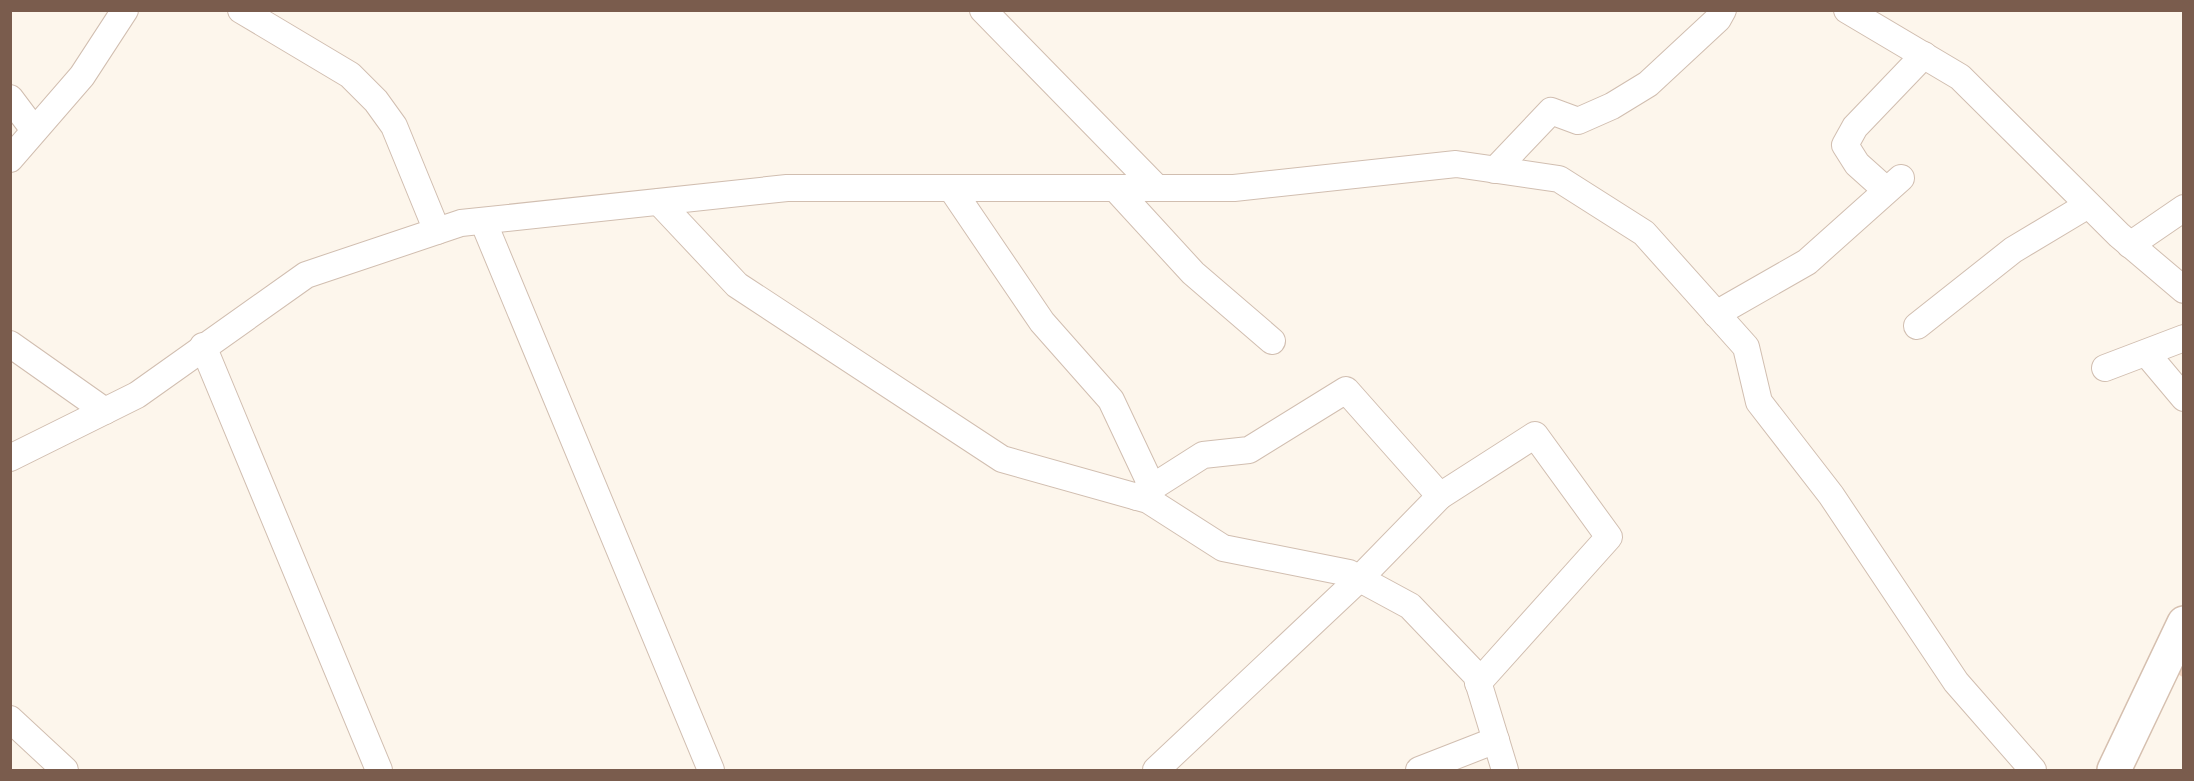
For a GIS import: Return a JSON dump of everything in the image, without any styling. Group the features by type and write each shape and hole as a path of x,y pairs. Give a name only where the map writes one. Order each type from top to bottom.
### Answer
{"street":[{"path":"10,159 81,76 125,10"},
{"path":"241,10 350,75 376,101 394,126 437,231"},
{"path":"983,10 1157,188"},
{"path":"1495,170 1551,111 1578,121 1612,106 1648,84 1718,19 1723,10"},
{"path":"1847,10 1960,77 2130,245 2184,290"},
{"path":"1716,314 1807,262 1863,214 1893,184 1857,164 1845,144 1855,127 1924,55"},
{"path":"10,98 34,130"},
{"path":"10,458 137,395 306,275 461,223 787,188 1234,188 1456,164 1559,179 1644,233 1746,347 1759,402 1831,495 1956,682 2032,771"},
{"path":"951,188 1042,322 1111,400 1148,500 1223,548 1349,573 1410,606 1476,675 1505,771"},
{"path":"1115,188 1193,273 1272,341"},
{"path":"659,202 737,285 1002,459 1144,492 1203,455 1249,450 1346,390 1440,496"},
{"path":"1917,326 2013,250 2088,205"},
{"path":"2130,245 2184,208"},
{"path":"483,221 711,771"},
{"path":"2105,369 2184,338"},
{"path":"10,344 105,411"},
{"path":"203,346 379,771"},
{"path":"2147,354 2184,398"},
{"path":"1156,771 1359,579 1440,496 1535,435 1609,537 1478,683"},
{"path":"2114,771 2184,623"},
{"path":"17,734 65,771"},
{"path":"1419,771 1496,740"}],"building":[{"path":"2184,654 2184,678 2173,671"}]}
